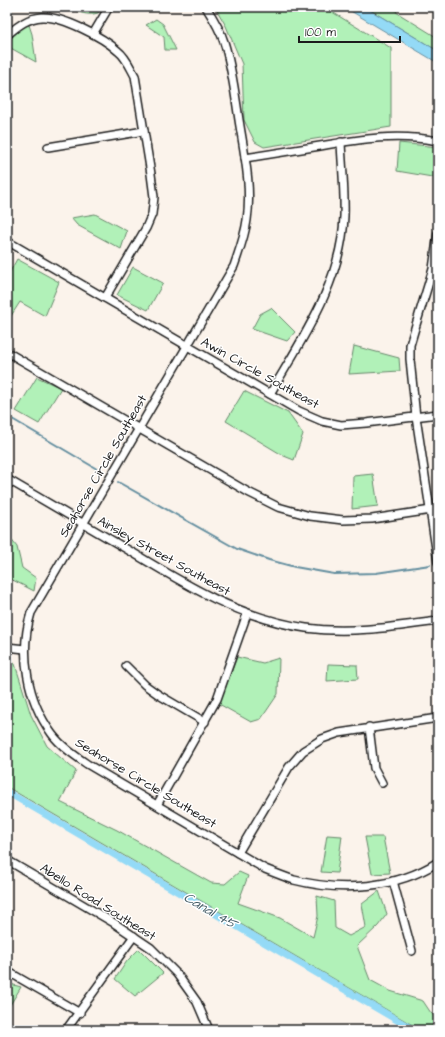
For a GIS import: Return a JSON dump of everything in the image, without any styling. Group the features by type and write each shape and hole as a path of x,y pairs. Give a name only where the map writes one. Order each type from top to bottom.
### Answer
{"street":[{"path":"93,34 109,7"},
{"name":"Seahorse Circle Southeast","path":"206,7 216,22 224,42 230,66 244,158 249,194 248,220 242,246 234,266 31,613 26,629 25,648 29,681 35,704 52,734 68,751 87,764 265,869 294,879 319,885 369,886 393,882 438,862"},
{"path":"7,35 24,22 43,17 68,22 93,34 118,51 129,64 135,76 154,197 152,214 146,228 105,298"},
{"path":"48,147 144,131"},
{"path":"244,158 341,142 389,136 419,137 438,141"},
{"path":"270,394 316,314 327,290 340,249 344,216 341,142"},
{"path":"438,233 433,269 410,345 416,417 434,509 438,562"},
{"name":"Awin Circle Southeast","path":"7,241 299,411 322,421 341,424 366,423 438,414"},
{"path":"7,352 248,492 278,507 310,516 344,520 372,519 434,509"},
{"name":"Ainsley Street Southeast","path":"7,479 197,591 247,614 306,628 348,630 384,629 438,621"},
{"path":"157,805 205,722 217,698 247,614"},
{"path":"7,648 25,648"},
{"path":"126,666 159,695 205,722"},
{"path":"238,853 289,767 304,751 322,739 339,733 369,727 438,718"},
{"path":"369,727 374,768 382,783"},
{"name":"Abello Road Southeast","path":"7,860 114,923 151,948 177,974 197,1002 209,1030"},
{"path":"393,882 412,951"},
{"path":"66,1030 80,1013 134,936"},
{"path":"7,971 80,1013"}],"green space":[{"path":"70,7 101,7 98,13 87,14"},
{"path":"215,7 324,7 391,48 391,127 264,147 255,142 244,120 242,64 226,26"},
{"path":"365,7 399,7 396,12 438,38 438,51"},
{"path":"156,19 163,24 176,50 165,50 164,37 146,25"},
{"path":"28,22 32,34 36,62 7,46 7,42"},
{"path":"399,143 438,147 438,178 397,171"},
{"path":"95,214 127,231 121,249 77,225 71,218"},
{"path":"17,259 59,282 45,316 20,302 7,322 7,277"},
{"path":"133,267 163,283 148,310 117,295"},
{"path":"271,308 295,332 287,341 252,329 260,314"},
{"path":"354,346 399,358 400,371 349,374"},
{"path":"37,377 61,388 39,424 16,411"},
{"path":"244,391 288,413 303,434 294,460 284,456 226,421"},
{"path":"373,474 378,506 352,509 353,476"},
{"path":"7,534 17,547 22,568 36,578 34,591 7,577"},
{"path":"237,657 263,663 279,658 278,694 261,719 251,722 219,704"},
{"path":"7,659 15,664 31,715 47,746 76,771 60,802 117,830 211,883 225,884 239,872 248,876 238,903 280,918 313,937 318,916 317,896 334,901 335,928 349,936 366,927 362,904 379,891 387,914 378,926 357,946 370,980 390,991 423,1001 438,1020 438,1030 421,1030 7,787"},
{"path":"328,664 357,665 358,679 327,681"},
{"path":"327,835 342,836 337,873 321,872"},
{"path":"365,837 383,837 390,873 372,874"},
{"path":"139,949 163,973 135,996 115,979 127,961"},
{"path":"7,983 21,987 7,1010"}],"water":[{"path":"344,7 365,7 438,51 438,63"}],"waterway":[{"path":"7,416 102,472"},
{"path":"118,482 237,549 295,567 334,574 376,573 430,565"},
{"name":"Canal 45","path":"7,792 414,1030"}]}
